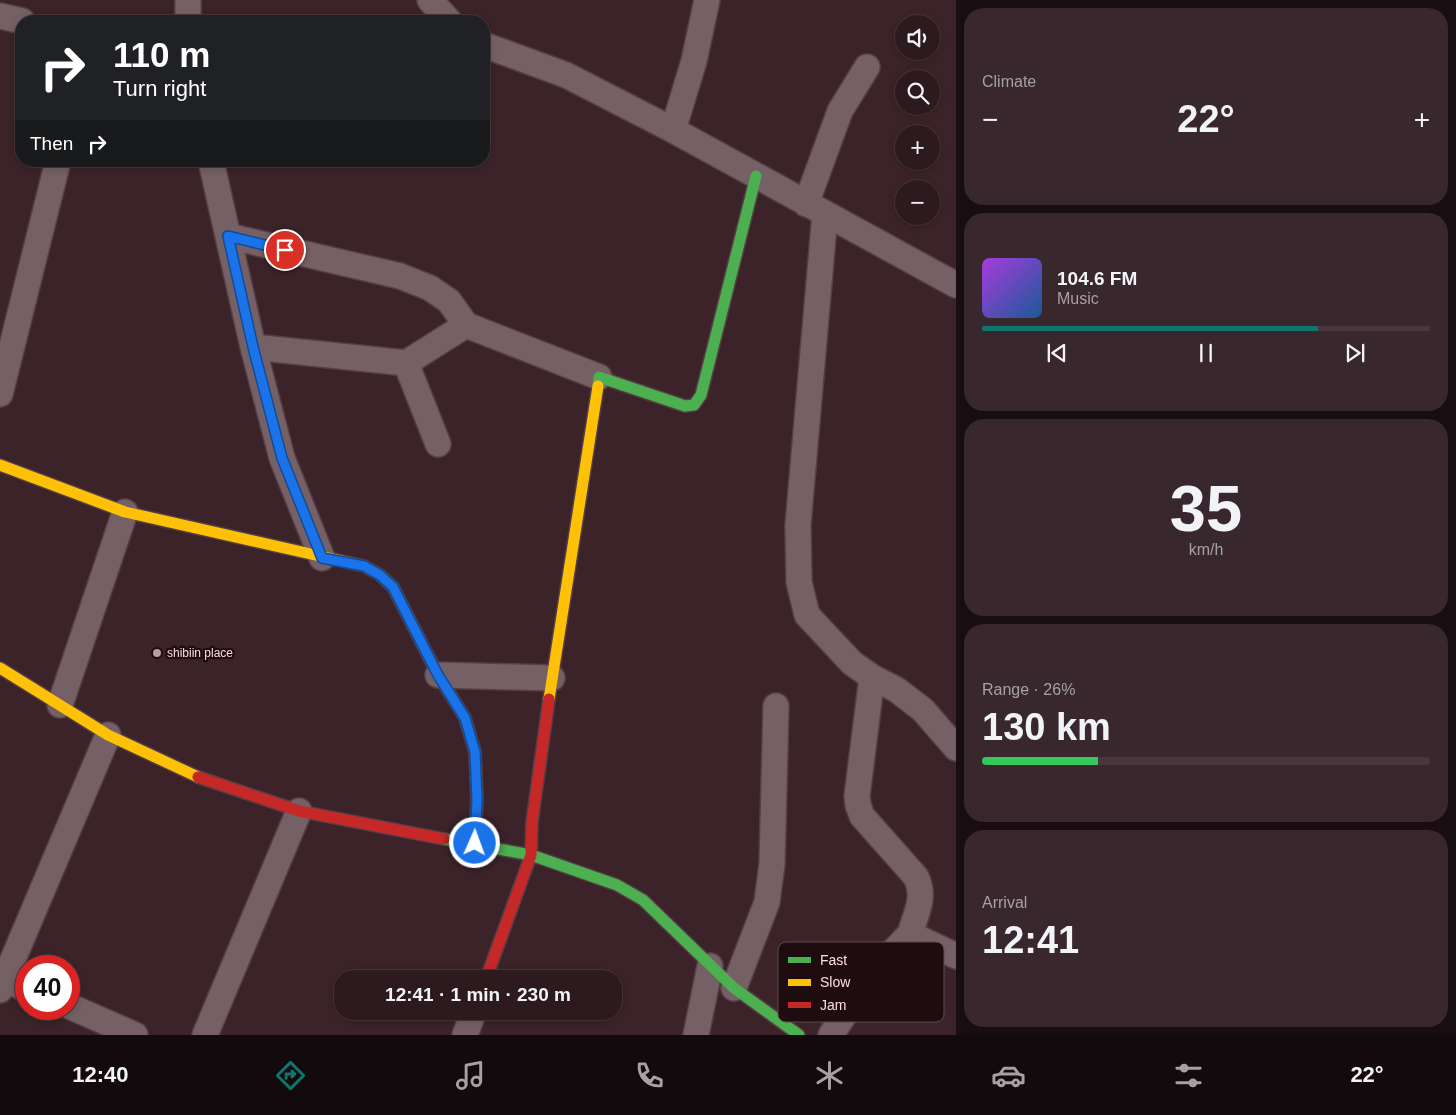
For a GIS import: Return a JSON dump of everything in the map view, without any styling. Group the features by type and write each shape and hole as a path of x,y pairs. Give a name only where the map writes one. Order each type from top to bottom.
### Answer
{"street":[{"path":"188,0 188,15"},
{"path":"430,0 444,15"},
{"path":"673,130 694,60 707,0"},
{"path":"0,16 15,19"},
{"path":"490,46 566,76 673,130 956,286"},
{"path":"867,67 840,111 815,209 798,525 799,582 807,615 852,663 872,678 897,690 923,710 956,748"},
{"path":"0,394 57,167"},
{"path":"212,167 253,347 282,458 322,558"},
{"path":"228,236 400,276 430,288 449,301 466,325 599,377 685,406 694,404 700,395 756,176"},
{"path":"253,347 406,363 466,325"},
{"path":"406,363 438,444"},
{"path":"489,970 531,855 532,822 552,678 599,377"},
{"path":"0,466 125,512 364,566 380,575 393,587 438,675 465,718 475,752 477,799 475,843"},
{"path":"60,705 125,512"},
{"path":"0,668 108,735 201,778 299,811 531,855 617,885 643,900 734,988 778,1020"},
{"path":"438,675 552,678"},
{"path":"872,678 857,796 858,805 862,816 916,877 921,888 921,899 910,934 902,942"},
{"path":"734,988 767,902 772,864 776,706"},
{"path":"8,984 108,735"},
{"path":"205,1035 299,811"},
{"path":"910,934 927,942"},
{"path":"944,950 956,956"},
{"path":"696,1035 710,966"},
{"path":"80,1011 135,1035"},
{"path":"465,1035 471,1020"},
{"path":"781,1022 799,1035"},
{"path":"831,1035 840,1022"}],"traffic: fast":[{"path":"598,386 599,377 685,406 694,405 701,395 756,176"},
{"path":"355,564 364,566 380,575 393,587 438,675 465,718 475,752 477,799 475,843"},
{"path":"444,839 531,855 617,885 643,900 734,988 778,1020"},
{"path":"781,1022 799,1035"}],"traffic: slow":[{"path":"549,699 598,386"},
{"path":"0,465 125,512 355,564"},
{"path":"0,668 108,735 198,777"}],"traffic: jam":[{"path":"489,970 531,855 532,822 549,699"},
{"path":"198,777 299,811 444,839"}],"place":[{"name":"shibiin place","path":"157,653"}],"route":[{"path":"285,250 228,236 253,347 282,458 322,558 364,566 380,575 393,587 438,675 465,718 475,752 477,799 475,843"}]}
